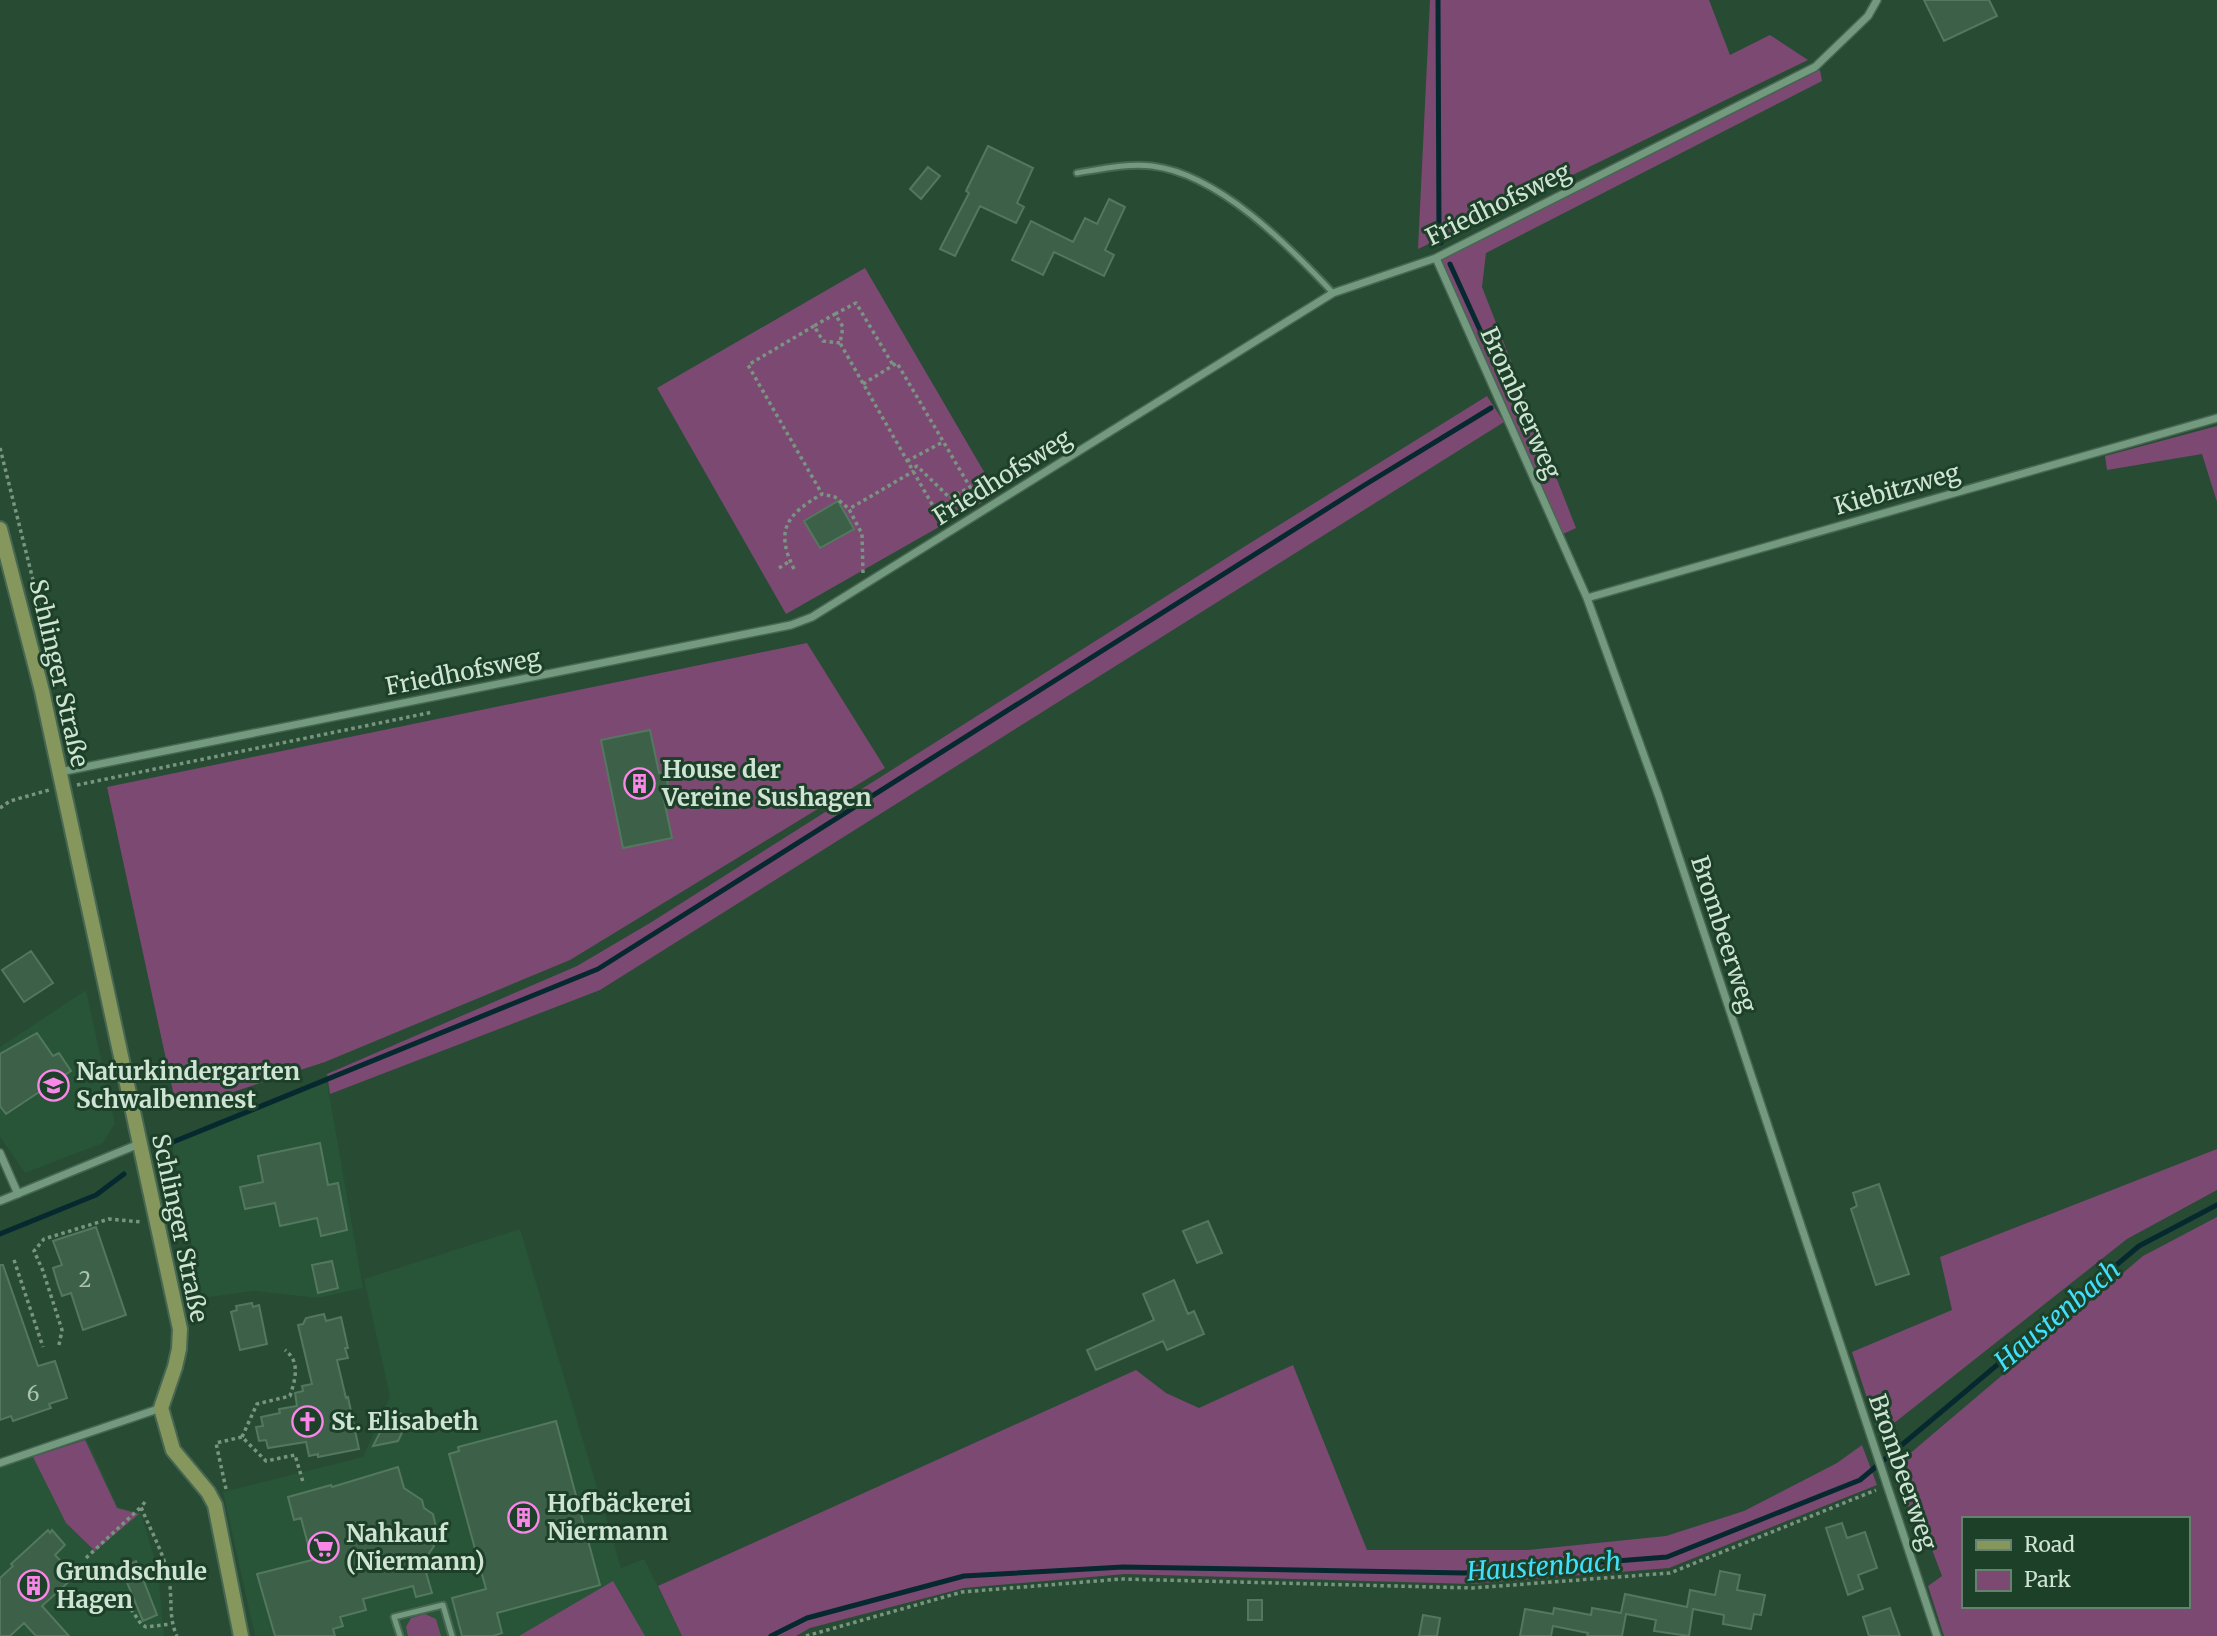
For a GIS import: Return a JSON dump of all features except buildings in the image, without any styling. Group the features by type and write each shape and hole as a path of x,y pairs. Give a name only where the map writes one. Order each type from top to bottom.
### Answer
{"street":[{"name":"Friedhofsweg","path":"61,779 791,625 812,617 1333,293 1436,258 1815,66 1868,16 1877,0"},
{"name":"Brombeerweg","path":"1436,258 1587,598 1660,797 1937,1636"},
{"name":"Kiebitzweg","path":"1587,598 2217,418"},
{"name":"Schlinger Straße","path":"0,529 42,691 180,1329 175,1367 161,1408"},
{"path":"0,1201 140,1144"},
{"path":"0,1153 18,1194"},
{"path":"0,1463 161,1408 173,1450 208,1492 215,1505 241,1636"}],"lane":[{"path":"1077,173 1113,167 1151,166 1192,176 1254,217 1333,293"},
{"path":"400,1636 394,1618 443,1605 452,1636"}],"path":[{"path":"822,494 748,365 856,303 893,366"},
{"path":"835,314 843,327 840,343 933,506 961,525"},
{"path":"814,326 823,341 840,343"},
{"path":"849,509 917,467 950,498 970,487 897,363 863,384"},
{"path":"907,461 943,442"},
{"path":"0,447 49,648"},
{"path":"794,569 783,543 788,524 799,507 822,494 835,497 849,509 862,534 864,585"},
{"path":"779,568 790,561"},
{"path":"0,808 61,779 80,785"},
{"path":"59,1345 62,1330 34,1251 44,1239 109,1219 156,1224"},
{"path":"14,1260 43,1347"},
{"path":"242,1437 257,1404 290,1396 297,1373 292,1356 285,1350"},
{"path":"242,1437 267,1461 295,1455 303,1482"},
{"path":"226,1490 216,1443 242,1437"},
{"path":"806,1636 962,1592 1121,1579 1473,1588 1670,1573 1887,1482"},
{"path":"86,1558 145,1502"},
{"path":"141,1507 168,1571 173,1607 171,1624 177,1636"},
{"path":"131,1609 146,1627 171,1624"}],"shaded area":[{"name":"Naturkindergarten Schwalbennest","path":"86,990 115,1123 103,1143 25,1173 0,1137 0,1047"},
{"path":"327,1082 363,1288 318,1298 254,1291 202,1298 172,1145"},
{"path":"520,1229 621,1568 644,1559 682,1636 255,1636 223,1492 363,1457 390,1397 364,1279"},
{"path":"86,1438 118,1507 141,1513 158,1570 164,1636 0,1636 0,1468"}],"green space":[{"path":"1430,0 1709,0 1730,55 1770,35 1808,60 1418,249"},
{"path":"1820,70 1822,81 1486,253 1482,287 1576,528 1563,534 1441,260"},
{"path":"865,268 997,494 786,614 657,388"},
{"path":"1487,396 1504,422 600,990 330,1094 327,1074 577,966 650,923"},
{"path":"2217,426 2217,502 2202,454 2107,470 2105,456"},
{"path":"807,643 885,768 570,960 325,1062 177,1110 107,787"},
{"path":"2217,1149 2217,1190 2127,1239 1879,1435 1852,1352 1952,1310 1940,1257"},
{"path":"2217,1217 2217,1636 1944,1636 1928,1586 1942,1576 1926,1534 1918,1534 1894,1467 2143,1256"},
{"path":"1293,1365 1367,1550 1528,1550 1666,1536 1744,1511 1837,1463 1862,1445 1877,1485 1669,1568 1472,1584 1125,1574 964,1588 810,1628 796,1636 682,1636 658,1586 1136,1370 1166,1393 1199,1408"},
{"path":"85,1440 117,1508 139,1514 95,1551 66,1523 33,1457"},
{"path":"613,1581 645,1636 519,1636"},
{"path":"425,1614 436,1619 441,1636 408,1636 406,1627 411,1618"}],"waterway":[{"path":"1438,0 1441,243"},
{"path":"1450,264 1510,396"},
{"path":"168,1144 598,969 1491,408"},
{"path":"0,1234 96,1195 124,1174"},
{"name":"Haustenbach","path":"771,1636 807,1618 964,1576 1123,1567 1464,1573 1667,1557 1860,1480 2139,1246 2217,1205"}],"place":[{"name":"House der Vereine Sushagen","path":"639,783"},
{"name":"Naturkindergarten Schwalbennest","path":"53,1085"},
{"name":"St. Elisabeth","path":"308,1421"},
{"name":"Hofbäckerei Niermann","path":"524,1517"},
{"name":"Nahkauf (Niermann)","path":"323,1547"},
{"name":"Grundschule Hagen","path":"33,1585"}]}
